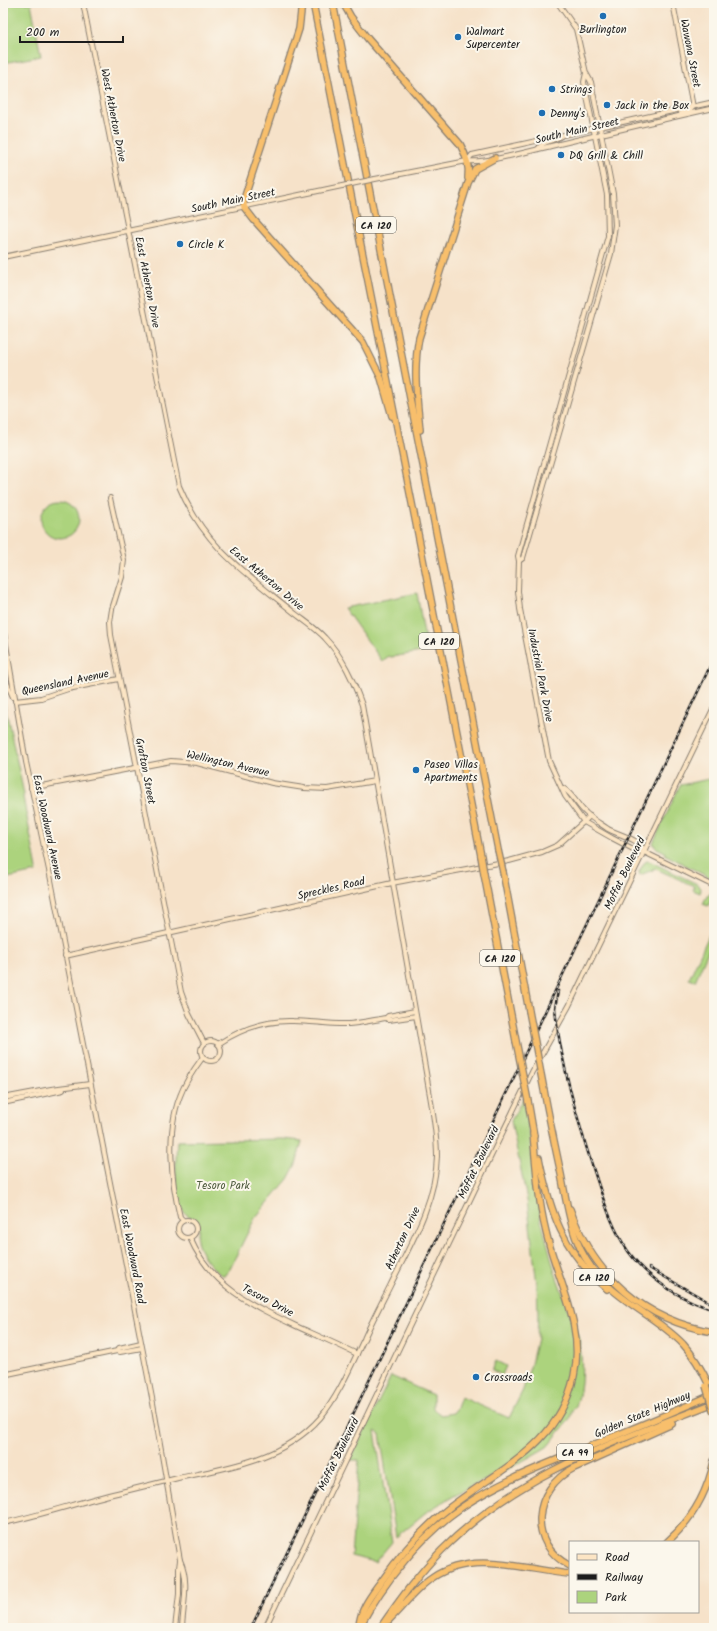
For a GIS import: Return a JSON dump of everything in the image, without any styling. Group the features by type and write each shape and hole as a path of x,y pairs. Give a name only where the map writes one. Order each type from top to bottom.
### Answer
{"highway":[{"path":"302,3 296,37 244,198 244,207 363,342 376,366 385,390 390,412 397,425"},
{"name":"CA 120","path":"313,3 397,425 533,1133 551,1207 563,1236 574,1254 591,1274 612,1294 674,1340 693,1362 707,1386 714,1413"},
{"name":"CA 120","path":"333,3 564,1192 575,1224 589,1251 601,1268 614,1282 633,1298 657,1314 686,1326 714,1332"},
{"path":"343,3 351,17 365,35 460,144 467,161 469,172 468,183"},
{"path":"420,447 415,387 418,338 468,183 475,169 495,158"},
{"path":"359,1627 360,1616 374,1592 409,1547 448,1509 534,1446 553,1425 570,1392 576,1360 576,1333 572,1312 546,1232 533,1133"},
{"path":"564,1192 574,1238 594,1270 611,1288 665,1328 683,1344 695,1359 707,1386 712,1403 697,1414 562,1474 551,1485 542,1504 540,1521 541,1530 551,1551 560,1560 569,1565"},
{"name":"Golden State Highway","path":"359,1627 371,1606 405,1560 442,1523 461,1508 490,1490 535,1469 714,1394"},
{"name":"Golden State Highway","path":"380,1628 428,1565 469,1525 515,1491 586,1454 712,1403"},
{"path":"668,1541 680,1530 695,1510 706,1488 714,1461"},
{"path":"672,1541 689,1524 700,1507 709,1490 714,1474"},
{"path":"380,1628 422,1586 444,1571 464,1565 481,1563 569,1574"}],"street":[{"name":"West Atherton Drive","path":"83,3 128,231"},
{"path":"558,3 576,29 586,73"},
{"name":"Wawona Street","path":"673,3 693,107"},
{"name":"Industrial Park Drive","path":"519,561 524,558 613,245 615,225 613,194 591,82 586,73"},
{"name":"Industrial Park Drive","path":"586,73 584,82 607,195 609,225 607,244 518,556 518,591 549,761 565,796 584,822 612,838 644,852"},
{"name":"South Main Street","path":"467,161 472,155 714,102"},
{"path":"674,117 677,114 690,110 693,107"},
{"name":"South Main Street","path":"3,258 342,186 467,161 495,158 538,149 714,108"},
{"path":"538,149 540,145 557,139 563,134"},
{"path":"509,147 511,154"},
{"name":"East Atherton Drive","path":"128,231 179,486 187,505 205,533 227,559 325,638 339,655 353,680 362,704 392,883"},
{"path":"588,308 595,310"},
{"path":"580,337 586,339"},
{"name":"Grafton Street","path":"110,498 124,560 122,577 112,609 110,622 119,679 184,1002 204,1043"},
{"name":"East Woodward Avenue","path":"3,627 31,788 65,956"},
{"name":"East Woodward Avenue","path":"3,666 6,680 15,702"},
{"name":"Queensland Avenue","path":"15,702 41,698 68,689 119,679"},
{"name":"Moffat Boulevard","path":"265,1628 478,1181 532,1072 569,1006 714,707"},
{"name":"Wellington Avenue","path":"31,788 160,762 187,762 272,783 304,788 327,788 375,780"},
{"name":"Industrial Park Drive","path":"562,788 569,792 590,816 609,830 640,844 644,852"},
{"name":"Spreckles Road","path":"65,956 170,934 392,883 495,864 542,852 558,845 590,816"},
{"path":"644,852 714,886"},
{"name":"Atherton Drive","path":"3,1523 48,1513 98,1498 167,1481 215,1471 260,1458 292,1441 319,1419 338,1392 427,1207 435,1173 437,1144 434,1120 392,883"},
{"name":"East Woodward Road","path":"65,956 167,1481 180,1560 179,1594 175,1628"},
{"path":"218,1044 233,1034 247,1028 277,1021 349,1024 386,1018 388,1016 416,1014"},
{"path":"211,1041 218,1044 220,1051 217,1058 210,1060 204,1057 201,1050 204,1043 211,1041"},
{"path":"183,1220 180,1217 174,1188 172,1148 174,1119 180,1096 191,1074 204,1057"},
{"path":"3,1103 90,1084"},
{"path":"3,1098 51,1089 72,1088"},
{"path":"183,1220 189,1220 196,1225 196,1231 190,1238 183,1238 178,1232 179,1224 183,1220"},
{"name":"Tesoro Drive","path":"190,1238 196,1252 207,1267 220,1281 245,1300 270,1314 357,1354"},
{"path":"3,1376 117,1351 119,1348 141,1346"},
{"name":"East Woodward Road","path":"180,1560 184,1568 186,1581 182,1628"}],"green space":[{"path":"3,3 31,3 41,56 3,63"},
{"path":"60,500 73,506 79,519 73,532 60,538 47,532 41,519 47,506"},
{"path":"417,593 427,651 391,657 389,656 382,661 344,608"},
{"path":"3,696 24,794 23,797 37,869 36,872 3,879"},
{"path":"714,778 714,880 666,855 665,852 655,847 653,843 680,785"},
{"path":"647,861 697,884 701,890 700,893 693,890 694,886 654,868 653,870 640,875 639,872 644,863"},
{"path":"714,892 714,898 712,897 708,906 703,904 707,895"},
{"path":"714,924 714,938 695,981 689,979"},
{"path":"523,1098 530,1137 536,1192 541,1220 555,1272 579,1339 582,1373 576,1407 573,1409 569,1420 547,1447 512,1467 454,1495 425,1513 396,1537 380,1434 375,1431 392,1542 375,1562 351,1556 359,1460 350,1460 391,1376 433,1395 433,1409 441,1415 453,1413 457,1408 461,1397 509,1418 523,1390 537,1338 538,1313 537,1285 527,1200 511,1121"},
{"name":"Tesoro Park","path":"283,1139 302,1141 296,1164 288,1179 255,1218 229,1270 225,1275 221,1275 210,1264 200,1250 197,1240 199,1229 198,1225 183,1211 180,1204 176,1186 177,1141"},
{"path":"496,1361 506,1366 502,1375 492,1370"}],"railway":[{"path":"251,1628 714,658"},
{"path":"558,991 555,1008 556,1018 567,1077 589,1155 605,1204 617,1233 636,1261 655,1280 677,1294 714,1310"},
{"path":"649,1268 714,1305"}],"place":[{"name":"Burlington","path":"603,16"},
{"name":"Walmart Supercenter","path":"458,37"},
{"name":"Strings","path":"552,89"},
{"name":"Jack in the Box","path":"607,105"},
{"name":"Denny's","path":"542,113"},
{"name":"DQ Grill & Chill","path":"561,155"},
{"name":"Circle K","path":"180,244"},
{"name":"Paseo Villas Apartments","path":"416,770"},
{"name":"Crossroads","path":"476,1377"}]}
